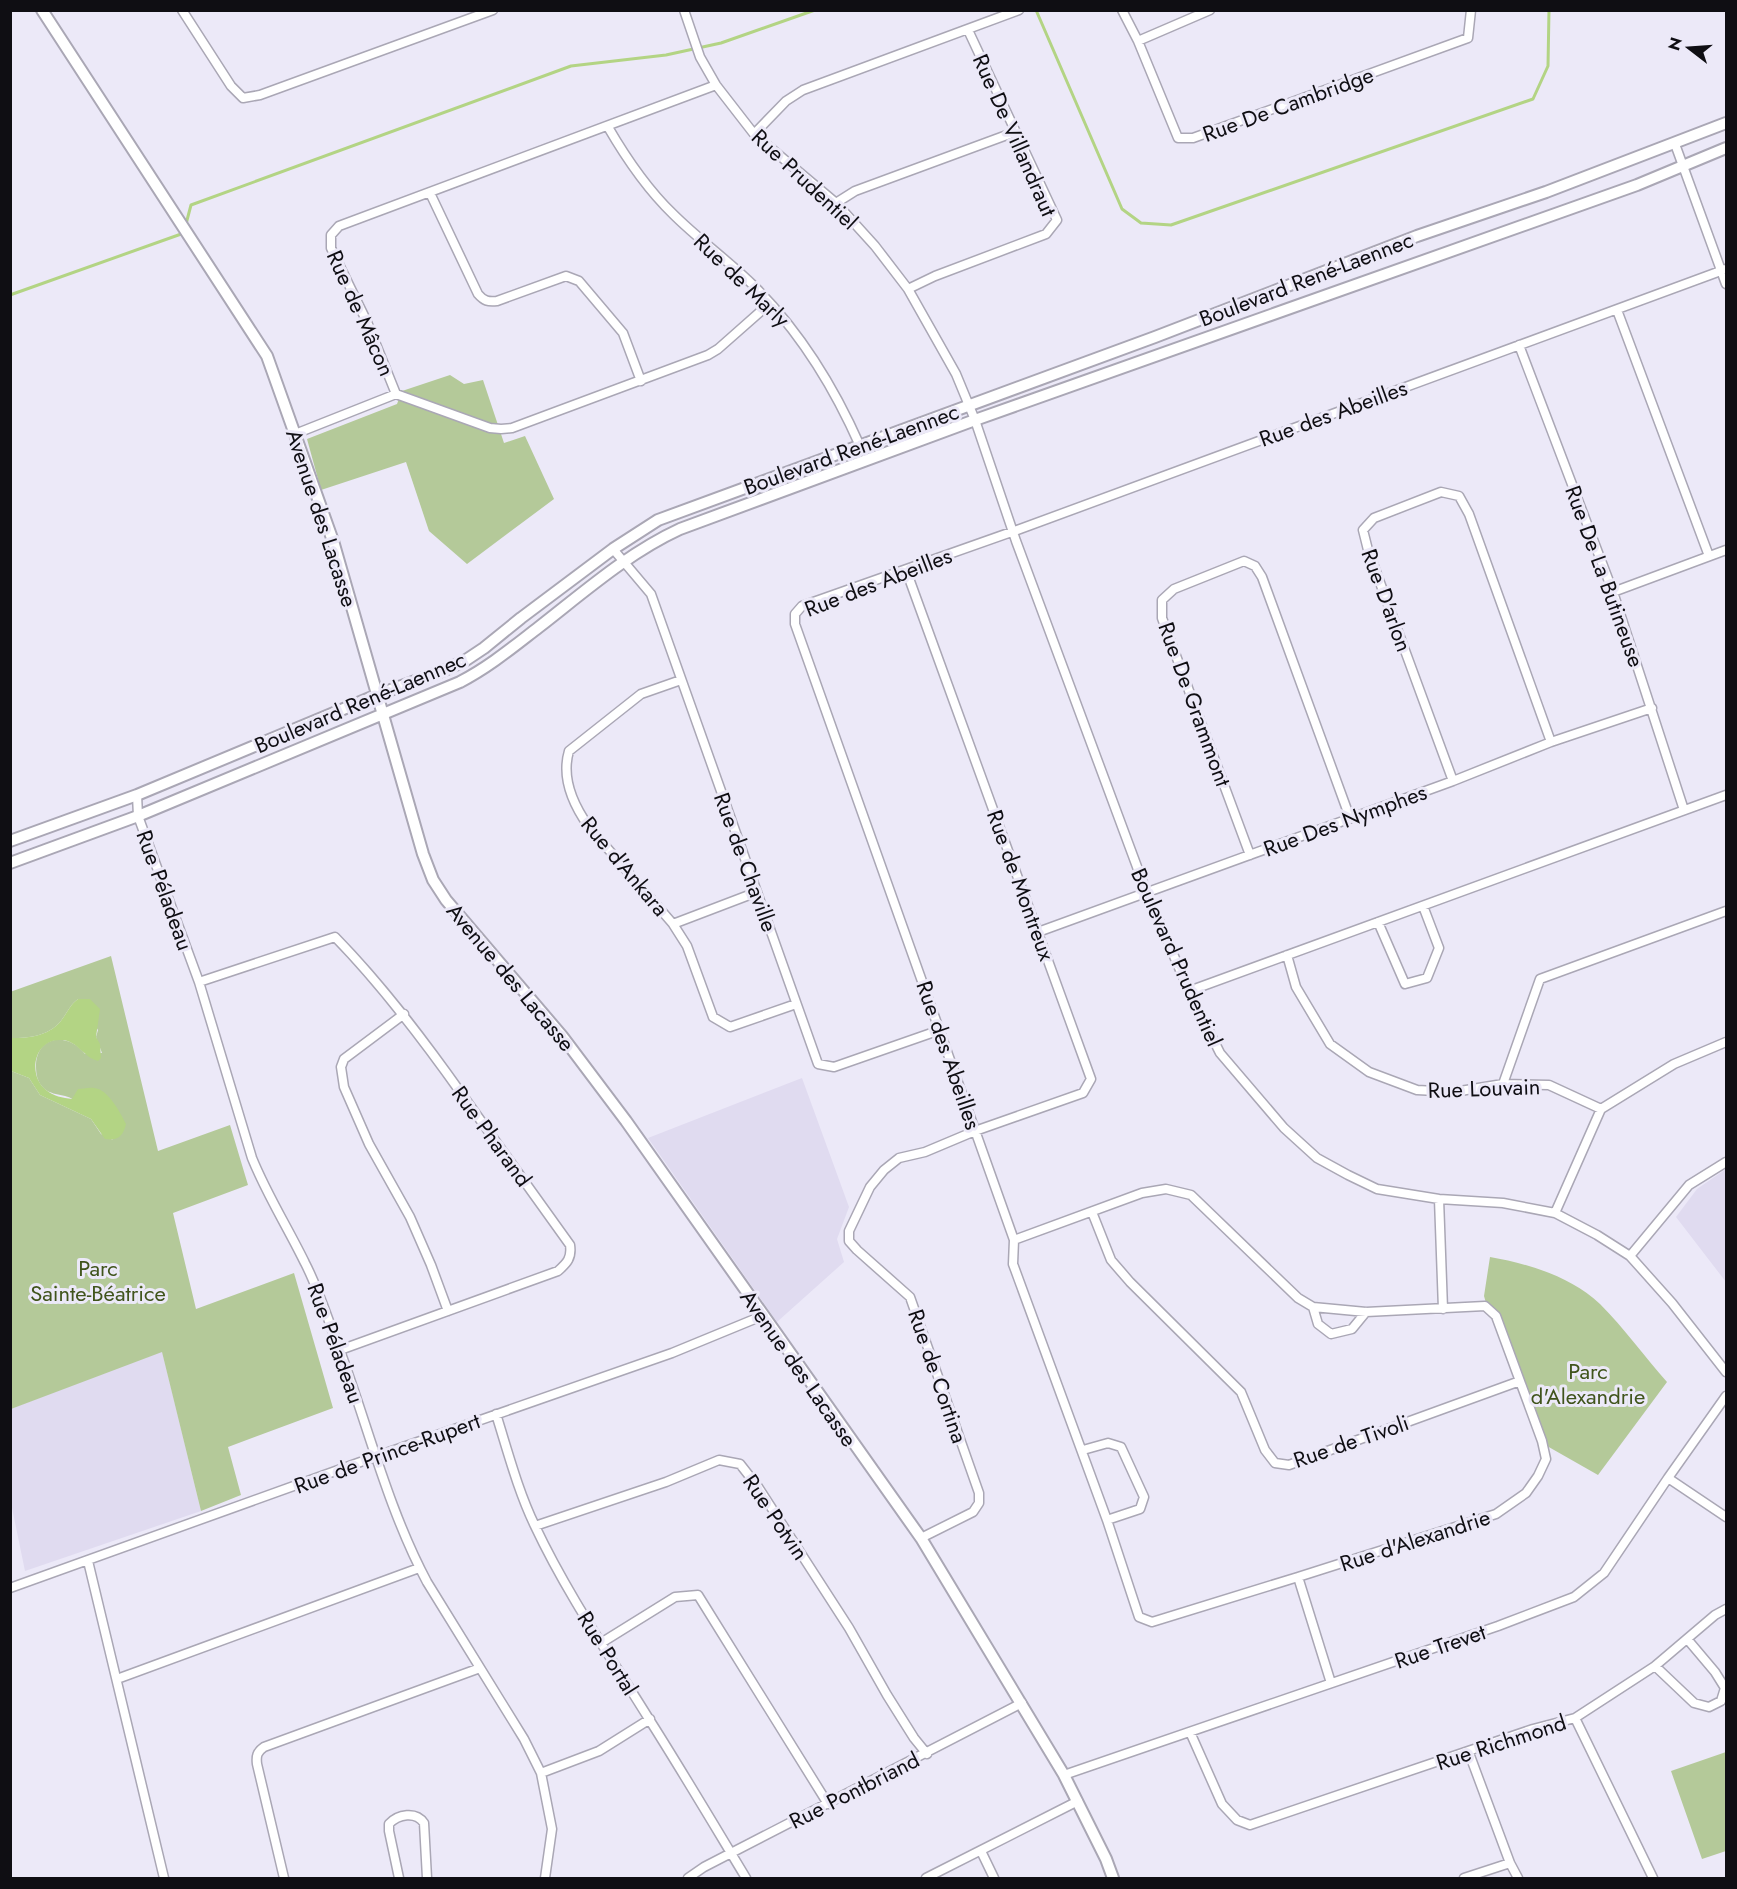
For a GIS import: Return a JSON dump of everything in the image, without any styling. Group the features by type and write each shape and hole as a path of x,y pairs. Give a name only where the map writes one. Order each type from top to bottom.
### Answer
{"street":[{"name":"Avenue des Lacasse","path":"42,10 267,356 333,541 423,854 433,880 473,933 562,1036 626,1120 762,1316 921,1538 1064,1775 1106,1859 1113,1878"},
{"path":"182,10 231,86 243,98 260,95 493,10"},
{"name":"Rue Prudentiel","path":"684,10 696,46 716,85 754,134 836,203 875,246 908,289 956,374 969,406"},
{"path":"754,134 786,101 803,90 1019,10"},
{"name":"Rue De Cambridge","path":"1122,10 1138,41 1178,138 1193,138 1468,38 1471,10"},
{"path":"1138,41 1210,10"},
{"name":"Rue De Villandraut","path":"908,289 934,276 1046,234 1057,220 968,30"},
{"name":"Rue de Mâcon","path":"716,85 339,226 330,235 331,248 367,322 396,394 490,428 512,428 708,355 718,349 770,303"},
{"name":"Boulevard René-Laennec","path":"10,841 137,795 466,660 613,549 658,520 1155,337 1417,236 1546,192 1726,123"},
{"name":"Rue de Marly","path":"608,127 626,158 663,204 741,273 795,333 826,377 844,409 860,446"},
{"path":"836,203 855,191 1015,132"},
{"path":"1675,144 1724,270 1726,284"},
{"name":"Boulevard René-Laennec","path":"10,863 138,816 437,693 478,673 624,562 653,542 680,529 975,420 1637,185 1726,148"},
{"path":"430,193 478,294 483,300 497,301 559,278 573,277 579,281 623,333 641,381"},
{"name":"Rue des Abeilles","path":"1298,1577 1152,1622 1139,1617 1083,1450 1067,1413 1013,1264 1014,1240 795,624 795,614 802,606 1724,270"},
{"path":"1617,310 1709,556"},
{"name":"Rue De La Butineuse","path":"1519,345 1613,592 1684,810"},
{"path":"294,434 396,394"},
{"name":"Boulevard Prudentiel","path":"969,406 1012,531 1146,891 1189,991 1220,1053 1284,1128 1317,1158 1377,1189 1439,1199 1503,1203 1555,1213 1597,1235 1630,1256 1726,1372"},
{"name":"Rue D'arlon","path":"1453,781 1372,561 1363,530 1374,518 1441,492 1459,496 1469,514 1551,742"},
{"name":"Rue de Chaville","path":"613,549 651,594 818,1064 834,1067 940,1030"},
{"path":"1613,592 1726,550"},
{"name":"Rue De Grammont","path":"1250,855 1162,618 1162,600 1174,589 1244,561 1255,566 1262,576 1350,818"},
{"name":"Rue de Montreux","path":"906,570 1091,1079 1083,1093 975,1131"},
{"name":"Rue d'Ankara","path":"681,680 641,694 569,751 566,772 573,798 580,813 622,866 673,924 687,946 713,1017 730,1027 796,1004"},
{"name":"Rue Des Nymphes","path":"1038,932 1453,781 1551,742 1652,708"},
{"name":"Rue Péladeau","path":"137,795 138,816 199,982 252,1158 269,1196 306,1264 340,1350 397,1515 419,1568 528,1745 541,1773 552,1829 544,1878"},
{"path":"1189,991 1726,795"},
{"path":"673,924 757,892"},
{"path":"1378,922 1405,984 1428,978 1439,948 1423,906"},
{"path":"1503,1084 1540,979 1726,911"},
{"name":"Rue Pharand","path":"199,982 335,937 367,970 404,1014 570,1245 571,1254 567,1264 558,1271 340,1350"},
{"name":"Rue Louvain","path":"1287,955 1296,987 1330,1044 1370,1072 1418,1090 1454,1092 1503,1084 1549,1085 1601,1109"},
{"path":"404,1014 344,1059 341,1067 344,1087 369,1144 410,1217 448,1311"},
{"path":"1555,1213 1601,1109 1674,1064 1726,1042"},
{"name":"Rue de Cortina","path":"921,1538 973,1512 979,1503 979,1493 910,1297 857,1250 849,1240 849,1231 870,1187 899,1158 925,1152 975,1131"},
{"path":"1630,1256 1689,1185 1726,1162"},
{"path":"1014,1240 1150,1192 1166,1189 1191,1195 1298,1298 1313,1307 1318,1324 1331,1334 1352,1329 1366,1312"},
{"path":"1439,1199 1443,1309"},
{"name":"Rue de Tivoli","path":"1092,1212 1111,1260 1130,1282 1241,1392 1265,1450 1275,1463 1289,1465 1520,1381"},
{"name":"Rue d'Alexandrie","path":"1298,1577 1496,1514 1526,1493 1546,1459 1542,1441 1496,1316 1485,1306 1366,1312 1313,1307"},
{"name":"Rue de Prince-Rupert","path":"10,1588 672,1353 762,1316"},
{"name":"Rue Trevet","path":"1064,1775 1520,1618 1574,1597 1604,1573 1726,1396"},
{"name":"Rue Portal","path":"496,1414 535,1526 601,1643 746,1878"},
{"path":"1083,1450 1108,1443 1121,1447 1144,1497 1140,1509 1107,1520"},
{"name":"Rue Potvin","path":"535,1526 666,1482 719,1460 740,1464 758,1487 849,1628 887,1695 927,1754"},
{"path":"1668,1478 1726,1517"},
{"path":"88,1561 164,1878"},
{"path":"117,1680 419,1568"},
{"path":"1298,1577 1330,1683"},
{"path":"601,1643 675,1597 698,1595 828,1804"},
{"name":"Rue Richmond","path":"1190,1732 1221,1804 1237,1820 1250,1826 1533,1729 1575,1718 1655,1666 1715,1615 1726,1609"},
{"path":"1655,1666 1694,1703 1709,1707 1721,1701 1725,1688 1715,1672 1688,1640"},
{"path":"284,1878 256,1764 258,1751 480,1668"},
{"name":"Rue Pontbriand","path":"688,1878 1022,1703"},
{"path":"1575,1718 1653,1878"},
{"path":"541,1773 598,1751 650,1719"},
{"path":"1468,1753 1510,1863 1518,1878"},
{"path":"926,1878 1078,1801"},
{"path":"399,1878 388,1831 389,1824 397,1818 410,1815 418,1816 424,1823 427,1878"},
{"path":"981,1851 994,1878"},
{"path":"1464,1878 1510,1863"}],"shaded area":[{"path":"78,999 90,999 100,1009 96,1037 100,1044 101,1058 98,1061 93,1059 68,1041 52,1041 45,1045 36,1059 37,1076 46,1090 62,1097 72,1099 78,1089 94,1088 104,1092 126,1124 121,1135 116,1139 105,1139 91,1119 40,1095 29,1078 11,1071 11,1038 40,1035 52,1029"},
{"path":"802,1078 849,1207 837,1239 844,1262 777,1322 648,1138"},
{"path":"1726,1169 1726,1282 1676,1217 1697,1189"},
{"path":"162,1351 201,1511 25,1571 11,1503 10,1409"}],"green space":[{"path":"450,375 464,384 483,380 504,443 525,436 554,499 467,564 429,531 406,462 321,490 307,439 397,404 402,391"},
{"name":"Parc Sainte-Béatrice","path":"111,956 158,1151 230,1125 248,1185 173,1213 196,1309 294,1273 333,1408 228,1447 241,1495 201,1511 162,1352 11,1409 11,1071 29,1078 40,1095 91,1119 101,1134 113,1140 74,1100 51,1093 37,1078 38,1054 48,1042 63,1040 79,1047 85,1054 102,1053 96,1037 98,1030 78,999 52,1029 40,1035 11,1038 10,992"},
{"name":"Parc d'Alexandrie","path":"1490,1257 1519,1263 1548,1273 1588,1294 1618,1323 1667,1382 1598,1475 1547,1446 1499,1317 1486,1303 1484,1296"},
{"path":"1726,1752 1726,1851 1702,1859 1671,1771"}],"waterway":[{"path":"186,224 191,205 571,66 666,55 721,43 815,10"},
{"path":"1036,10 1122,209 1141,223 1171,225 1533,99 1548,66 1549,10"},
{"path":"10,295 184,233"}]}
